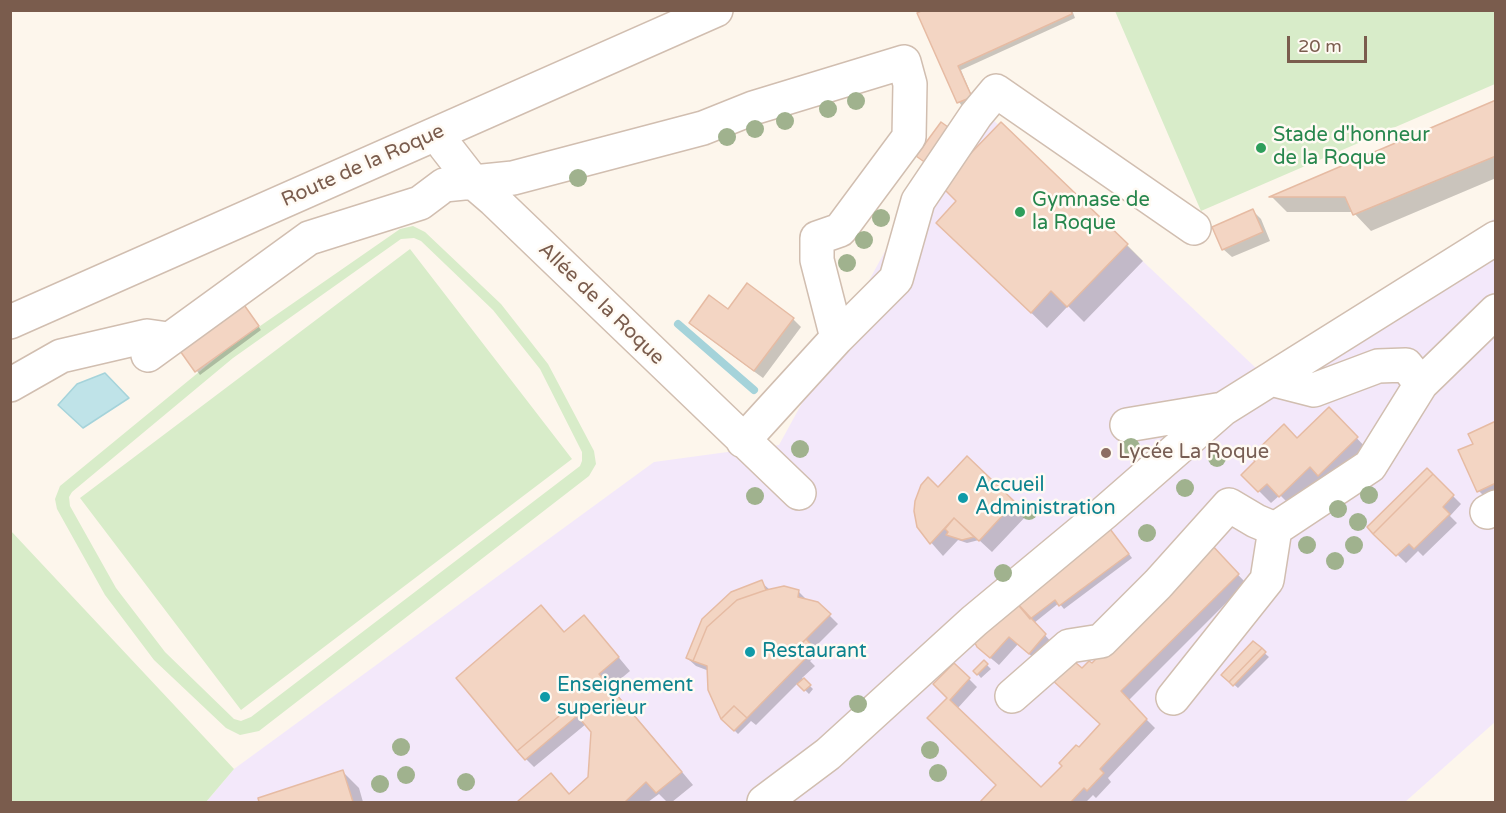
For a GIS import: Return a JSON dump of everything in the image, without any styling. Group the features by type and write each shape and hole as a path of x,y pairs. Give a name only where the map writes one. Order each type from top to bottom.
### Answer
{"street":[{"name":"Route de la Roque","path":"10,322 716,10"},
{"path":"10,385 61,356 147,336 158,347 309,238 420,203 444,185 513,178 703,128 753,108 904,62 910,84 909,137 840,230 818,238 817,260 837,338"},
{"path":"743,441 837,338 896,279 918,201 976,115 996,91 1194,228"},
{"name":"Allée de la Roque","path":"438,133 445,146 473,182 799,493"},
{"path":"764,802 828,754 974,621 1096,520 1223,408 1496,238"},
{"path":"1173,698 1267,580 1275,529 1370,466 1421,384 1496,311"},
{"path":"1271,379 1314,390 1378,366 1406,365 1421,384"},
{"path":"1127,425 1223,408"},
{"path":"1012,696 1069,646 1101,641 1158,584 1229,505 1275,529"}],"shaded area":[{"name":"Lycée La Roque","path":"989,116 1257,369 1495,218 1495,722 1405,802 206,802 234,769 654,462 779,445 924,180"}],"green space":[{"name":"Stade d'honneur de la Roque","path":"1115,11 1495,11 1495,84 1201,211"},
{"path":"413,226 425,232 501,304 548,364 594,451 596,464 589,476 259,731 240,735 226,728 154,660 105,595 57,509 55,499 60,486 227,349 400,229","holes":["414,238 421,241 493,310 540,369 582,452 582,461 580,466 251,717 241,721 234,719 165,652 116,588 70,506 69,497 72,492 233,358 401,239"]},
{"path":"410,249 572,459 241,710 80,498"},
{"path":"11,531 234,769 206,802 11,802"}],"water":[{"path":"105,373 129,398 83,428 58,405 77,384"}],"building":[{"path":"923,10 1071,10 1072,14 958,66 972,97 957,103 917,13"},
{"path":"1496,100 1496,156 1353,215 1345,197 1269,197"},
{"path":"941,122 955,132 930,166 916,156"},
{"name":"Gymnase de la Roque","path":"1001,122 1128,244 1067,307 1051,291 1031,313 936,223 956,201 940,185"},
{"path":"1253,209 1263,232 1222,250 1212,227"},
{"path":"747,283 794,318 754,371 689,323 709,295 728,309"},
{"path":"242,302 259,326 195,372 178,348"},
{"path":"1329,407 1358,437 1318,476 1310,467 1279,497 1267,484 1258,492 1241,475 1255,461 1251,456 1284,424 1297,438"},
{"path":"1496,421 1496,483 1477,492 1458,450 1473,444 1468,434"},
{"name":"Accueil Administration","path":"967,456 1015,502 979,541 954,518 930,544 917,527 914,511 921,485 928,477 938,487"},
{"path":"1427,468 1433,474 1373,534 1367,527"},
{"path":"1433,474 1454,495 1443,507 1450,514 1414,549 1409,544 1396,556 1373,534"},
{"path":"954,518 974,537 962,540 946,535 948,532 945,529"},
{"path":"1110,529 1129,554 1059,606 1055,600 1030,619 1015,601"},
{"path":"1210,543 1239,574 1121,691 1147,719 1100,769 1104,773 1087,791 1084,788 1071,802 980,802 996,785 927,718 947,698 933,684 954,663 970,678 950,700 1041,787 1062,766 1059,763 1076,745 1079,747 1100,724 1050,678 1070,658 1082,668 1089,661 1092,663"},
{"path":"762,580 766,590 737,600 707,627 693,661 686,658 702,619 731,592"},
{"name":"Restaurant","path":"784,586 799,590 798,597 818,602 831,614 798,647 808,656 747,718 734,706 721,719 708,690 707,666 693,661 707,627 737,600"},
{"path":"1015,601 1046,634 1029,654 1009,637 990,658 977,647 974,641"},
{"name":"Enseignement superieur","path":"541,605 564,632 584,615 619,657 599,674 682,772 656,793 646,782 625,802 518,801 551,773 569,794 588,777 591,732 570,707 517,751 456,678"},
{"path":"806,639 815,649 808,656 798,647"},
{"path":"1253,641 1262,648 1229,682 1221,675"},
{"path":"1262,648 1266,652 1233,686 1229,682"},
{"path":"984,660 988,664 977,675 973,671"},
{"path":"804,678 811,685 804,691 797,684"},
{"path":"734,706 747,718 734,731 721,719"},
{"path":"570,707 577,716 525,760 517,751"},
{"path":"343,770 353,802 259,802 258,798"}],"waterway":[{"path":"678,324 754,390"}],"place":[{"name":"Stade d'honneur de la Roque","path":"1261,148"},
{"name":"Gymnase de la Roque","path":"1020,212"},
{"name":"Lycée La Roque","path":"1106,453"},
{"name":"Accueil Administration","path":"963,498"},
{"name":"Restaurant","path":"750,652"},
{"name":"Enseignement superieur","path":"545,697"}]}
